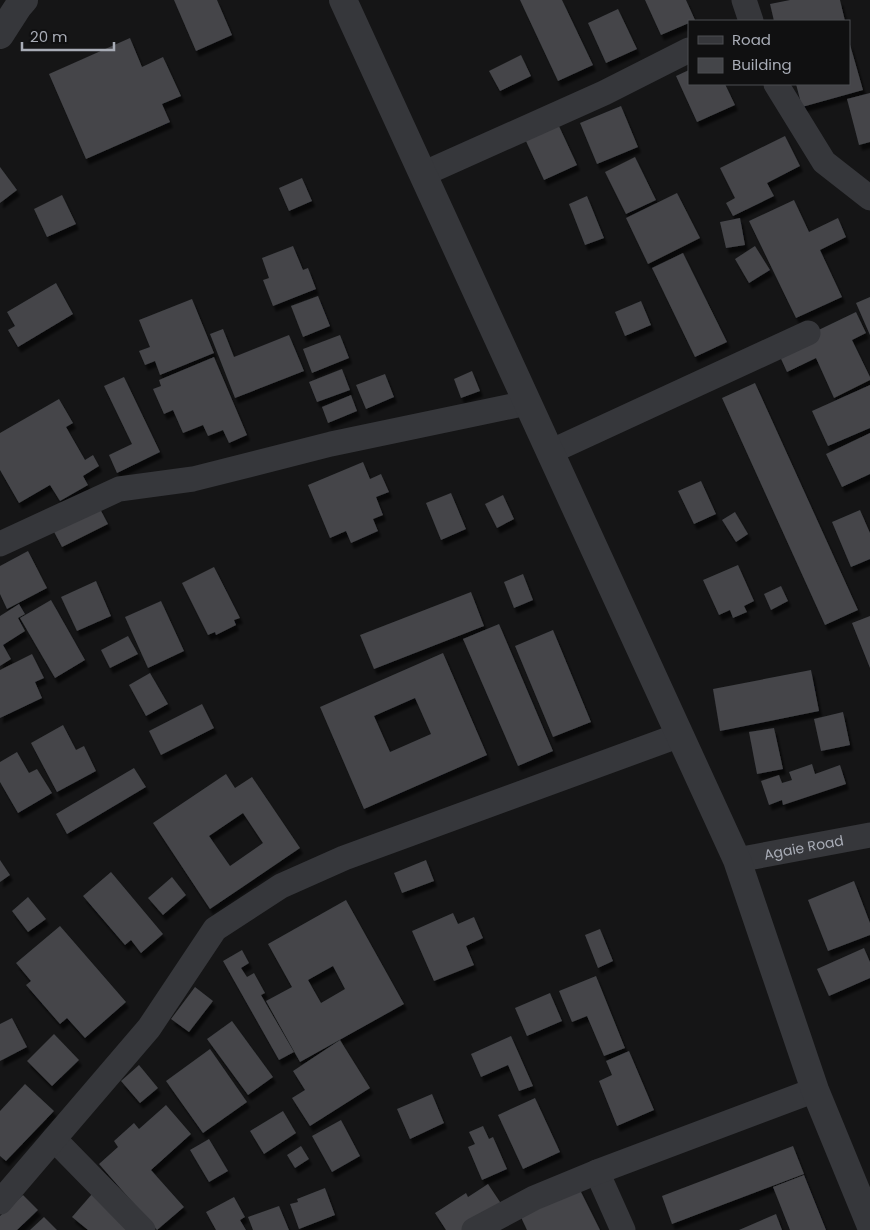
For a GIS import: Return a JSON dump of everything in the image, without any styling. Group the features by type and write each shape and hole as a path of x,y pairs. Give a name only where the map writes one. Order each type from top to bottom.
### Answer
{"street":[{"path":"0,35 24,0"},
{"path":"343,0 738,860 816,1090 870,1224"},
{"path":"423,174 604,93 688,51"},
{"path":"777,85 824,162 870,198"},
{"path":"550,452 808,333"},
{"path":"0,544 118,489 193,479 331,444 528,402"},
{"path":"0,1202 149,1028 215,929 281,886 344,858 680,735"},
{"name":"Agaie Road","path":"738,860 870,835"},
{"path":"483,1227 534,1198 597,1172 816,1090"},
{"path":"54,1139 143,1230"},
{"path":"597,1172 623,1230"}],"building":[{"path":"174,0 217,0 232,35 196,51"},
{"path":"520,0 562,0 593,65 558,81"},
{"path":"645,0 686,0 695,20 688,20 688,23 661,35"},
{"path":"790,0 840,0 845,20 774,20 770,4"},
{"path":"618,9 637,49 606,63 588,23"},
{"path":"130,38 142,67 163,57 181,96 162,104 170,122 86,159 49,74"},
{"path":"850,44 863,90 802,107 796,85 850,85"},
{"path":"521,55 531,76 500,91 489,71"},
{"path":"688,70 688,85 725,85 735,105 697,122 676,76"},
{"path":"870,93 870,142 859,145 847,99"},
{"path":"621,106 638,147 597,164 580,123"},
{"path":"558,124 577,165 544,180 525,139"},
{"path":"785,136 800,166 767,183 774,196 733,216 726,203 735,198 720,168"},
{"path":"635,157 656,200 626,214 605,172"},
{"path":"0,167 17,190 0,203"},
{"path":"302,178 312,201 289,211 279,188"},
{"path":"677,193 700,238 648,264 626,218"},
{"path":"62,195 76,224 47,237 34,209"},
{"path":"587,196 604,238 585,245 569,204"},
{"path":"794,200 809,232 838,218 846,237 820,250 842,297 796,318 749,221"},
{"path":"740,218 745,245 726,248 720,222"},
{"path":"293,246 303,270 308,268 316,289 273,306 263,280 269,278 262,258"},
{"path":"755,246 770,270 749,283 735,259"},
{"path":"683,253 727,342 695,357 652,268"},
{"path":"56,283 73,314 18,347 8,330 15,326 7,312"},
{"path":"318,296 330,326 303,337 291,306"},
{"path":"870,297 870,335 856,303"},
{"path":"192,299 214,353 160,375 155,361 145,365 139,351 150,347 139,320"},
{"path":"641,301 651,325 625,336 615,312"},
{"path":"856,312 866,333 852,340 870,380 834,398 816,358 787,372 777,350"},
{"path":"223,329 234,357 289,335 304,371 235,398 210,334"},
{"path":"340,335 349,358 312,373 303,349"},
{"path":"214,357 247,435 229,443 223,430 208,436 203,425 183,433 173,410 164,414 153,389 161,386 159,380"},
{"path":"342,369 350,390 317,402 309,382"},
{"path":"472,371 480,391 461,398 454,379"},
{"path":"385,374 394,397 366,409 356,385"},
{"path":"124,377 160,452 117,473 109,455 132,444 104,386"},
{"path":"755,383 858,610 825,625 722,398"},
{"path":"870,385 870,428 828,446 812,411"},
{"path":"351,395 357,411 328,423 322,407"},
{"path":"59,399 73,423 66,427 85,460 93,455 99,466 83,476 88,485 60,501 50,485 19,503 0,470 0,433"},
{"path":"870,433 870,474 842,487 826,454"},
{"path":"363,462 370,479 381,474 389,492 376,497 383,515 373,519 378,531 351,543 346,531 330,538 308,485"},
{"path":"701,481 716,514 694,524 678,491"},
{"path":"451,493 466,529 441,540 426,503"},
{"path":"503,495 514,519 497,528 485,504"},
{"path":"98,505 108,524 62,547 52,528"},
{"path":"860,510 870,533 870,559 851,567 832,522"},
{"path":"735,512 748,534 736,542 722,520"},
{"path":"28,551 47,588 7,609 0,594 0,566"},
{"path":"738,565 754,601 744,606 747,612 733,618 730,610 719,615 703,580"},
{"path":"214,567 240,618 234,620 236,625 216,635 215,632 208,635 182,583"},
{"path":"523,574 533,600 514,608 504,582"},
{"path":"96,581 111,616 77,631 61,597"},
{"path":"781,586 788,601 771,610 764,594"},
{"path":"471,592 484,626 374,669 360,635"},
{"path":"51,600 85,660 55,678 20,618"},
{"path":"161,601 184,651 148,668 125,617"},
{"path":"19,604 25,614 18,618 25,631 3,645 11,659 0,666 0,616"},
{"path":"870,616 870,668 852,623"},
{"path":"499,624 553,751 518,766 463,639"},
{"path":"553,630 591,722 553,737 515,646"},
{"path":"128,636 138,654 110,668 101,650"},
{"path":"443,653 487,755 364,809 320,707","holes":["415,698 431,734 390,752 374,716"]},
{"path":"32,654 44,678 35,682 42,698 0,718 0,670"},
{"path":"811,670 819,711 720,731 713,689"},
{"path":"150,673 168,704 146,716 129,685"},
{"path":"202,704 214,728 161,755 149,731"},
{"path":"843,712 850,745 821,751 814,719"},
{"path":"63,725 76,750 84,746 96,771 57,792 31,743"},
{"path":"774,728 783,769 757,774 749,732"},
{"path":"17,752 29,773 37,769 52,793 18,813 0,782 0,762"},
{"path":"812,764 815,774 840,765 846,784 783,805 782,800 769,805 761,781 779,775 782,783 792,780 789,772"},
{"path":"134,768 146,787 67,834 56,814"},
{"path":"226,774 235,788 252,777 300,848 210,909 153,823","holes":["243,813 263,843 230,866 209,836"]},
{"path":"0,860 10,875 0,882"},
{"path":"426,860 434,881 402,893 394,873"},
{"path":"111,872 163,934 141,953 131,940 125,945 83,896"},
{"path":"172,877 186,895 163,915 148,898"},
{"path":"854,881 870,923 870,935 828,951 808,900"},
{"path":"28,897 46,919 28,932 12,911"},
{"path":"346,900 404,1004 300,1062 266,1001 292,987 268,944","holes":["333,966 345,989 321,1003 308,980"]},
{"path":"453,913 458,924 474,917 483,938 466,946 474,965 434,981 412,931"},
{"path":"60,926 126,1002 85,1038 67,1018 60,1024 26,985 31,981 16,963"},
{"path":"600,929 613,961 598,968 585,935"},
{"path":"864,948 870,962 870,978 829,996 817,969"},
{"path":"242,950 249,963 241,968 247,977 254,973 265,993 261,995 294,1052 279,1060 223,961"},
{"path":"596,976 625,1048 604,1056 587,1016 572,1022 559,991"},
{"path":"195,987 213,1001 189,1032 171,1019"},
{"path":"550,993 562,1021 527,1036 515,1008"},
{"path":"12,1018 27,1047 0,1061 0,1024"},
{"path":"232,1021 273,1077 248,1095 207,1039"},
{"path":"54,1034 79,1060 52,1086 27,1061"},
{"path":"511,1036 533,1086 519,1091 508,1065 481,1077 471,1054"},
{"path":"340,1040 370,1088 310,1126 292,1098 305,1090 293,1071"},
{"path":"210,1049 247,1102 203,1133 166,1081"},
{"path":"629,1051 654,1110 617,1126 599,1081 612,1075 606,1061"},
{"path":"139,1065 158,1088 140,1103 121,1081"},
{"path":"25,1084 54,1111 6,1161 0,1156 0,1111"},
{"path":"432,1094 444,1123 410,1139 397,1109"},
{"path":"535,1098 560,1152 523,1169 498,1115"},
{"path":"166,1105 191,1134 151,1170 184,1207 157,1230 99,1164 118,1147 114,1141 134,1123 139,1129"},
{"path":"283,1111 296,1133 264,1154 250,1131"},
{"path":"341,1120 360,1156 332,1172 312,1136"},
{"path":"483,1126 489,1139 493,1137 507,1169 482,1180 468,1147 475,1144 469,1132"},
{"path":"209,1139 228,1171 209,1182 190,1150"},
{"path":"301,1146 309,1159 295,1168 287,1155"},
{"path":"793,1146 804,1174 672,1224 662,1196"},
{"path":"804,1175 826,1230 790,1230 773,1187"},
{"path":"488,1184 504,1208 469,1230 446,1230 435,1213 466,1193 468,1197"},
{"path":"577,1184 600,1230 527,1230 519,1213"},
{"path":"325,1188 335,1215 299,1229 290,1204 298,1202 297,1199"},
{"path":"92,1194 136,1230 88,1230 72,1217"},
{"path":"23,1195 38,1210 17,1230 0,1230 0,1216"},
{"path":"234,1197 245,1217 240,1220 246,1230 216,1230 206,1212"},
{"path":"279,1206 289,1230 253,1230 248,1217"},
{"path":"776,1214 782,1230 739,1230"},
{"path":"44,1217 57,1230 30,1230"}]}
